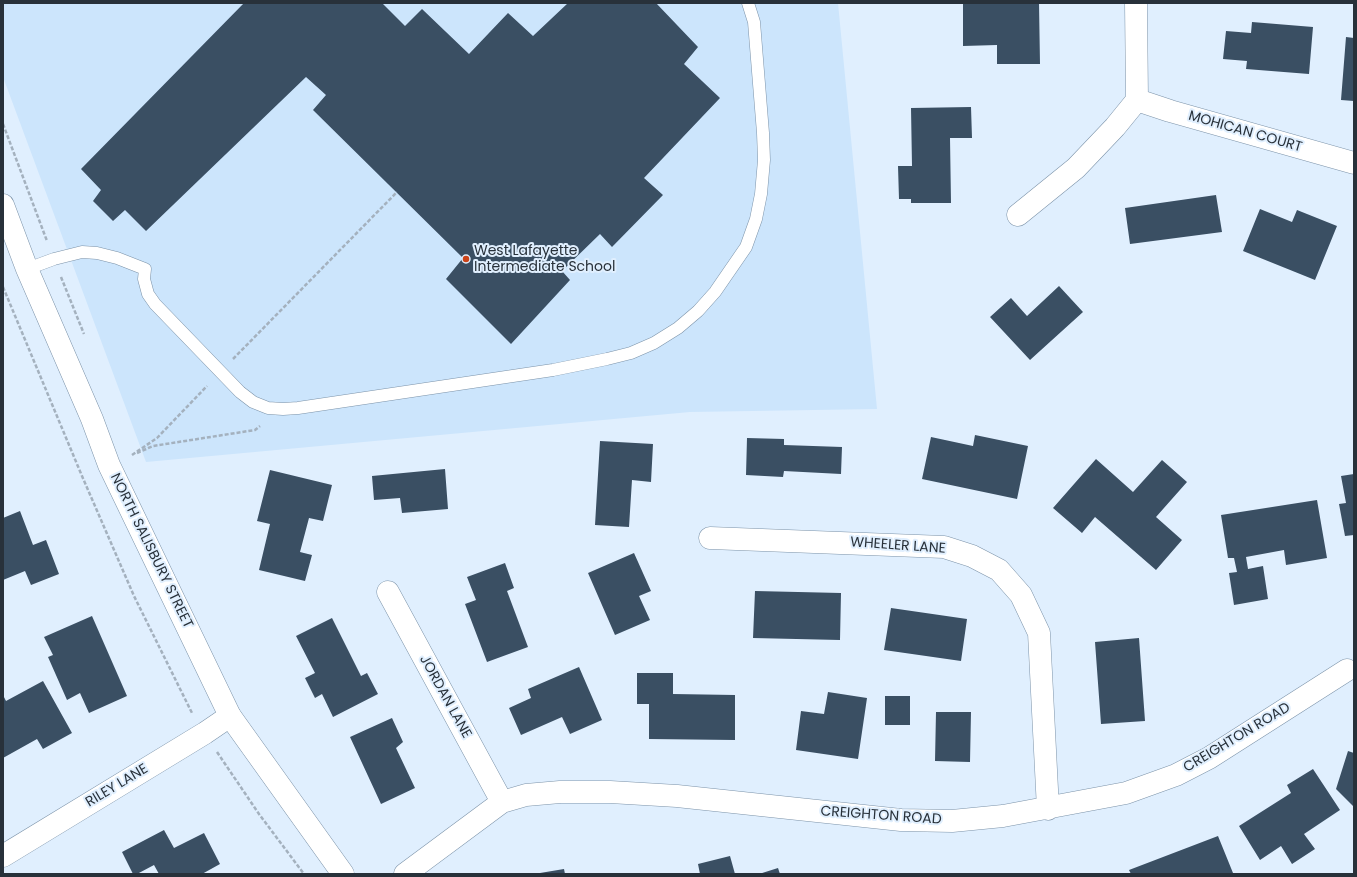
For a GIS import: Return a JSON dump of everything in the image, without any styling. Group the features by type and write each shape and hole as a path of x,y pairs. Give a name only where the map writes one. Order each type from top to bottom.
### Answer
{"street":[{"path":"1018,215 1076,168 1115,127 1137,100 1136,3"},
{"name":"MOHICAN COURT","path":"1137,100 1170,111 1354,163"},
{"name":"NORTH SALISBURY STREET","path":"5,215 92,419 109,466 230,716 343,874"},
{"name":"WHEELER LANE","path":"710,538 944,547 972,556 999,570 1021,595 1039,633 1048,809"},
{"name":"JORDAN LANE","path":"388,592 502,802"},
{"name":"CREIGHTON ROAD","path":"405,874 502,802 526,795 560,792 610,792 677,796 902,820 952,820 1003,816 1126,794 1176,775 1209,758 1347,670"},
{"name":"RILEY LANE","path":"3,856 205,733 230,716"}],"lane":[{"path":"27,268 82,252 97,253 117,258 144,268 144,280 148,294 154,304 220,372 253,402 268,408 283,409 545,371 631,353 654,343 678,328 698,311 716,292 746,247 756,219 761,194 764,160 763,133 754,22 748,3"}],"path":[{"path":"3,124 40,225 86,339"},
{"path":"131,455 158,438 220,372 397,192"},
{"path":"131,455 153,446 255,430 283,409"},
{"path":"128,448 131,455"}],"shaded area":[{"name":"West Lafayette Intermediate School","path":"3,3 838,3 877,409 690,412 146,462 3,77"}],"building":[{"name":"West Lafayette Intermediate School","path":"244,3 382,3 405,26 422,9 469,54 508,13 533,36 568,3 656,3 698,47 684,64 720,98 644,178 663,195 612,247 600,234 562,271 570,280 511,344 446,279 463,258 313,110 326,95 306,77 146,231 125,210 113,221 93,201 101,190 81,169"},
{"path":"963,3 1039,3 1040,64 997,64 997,45 963,46"},
{"path":"1252,22 1313,27 1309,74 1246,69 1247,61 1223,59 1226,31 1251,33"},
{"path":"1346,37 1354,38 1354,101 1341,100"},
{"path":"971,107 972,138 950,138 951,203 911,203 911,199 899,199 898,166 912,166 911,108"},
{"path":"1216,195 1222,232 1130,244 1125,208"},
{"path":"1260,209 1292,222 1297,210 1337,226 1315,280 1243,251"},
{"path":"1059,286 1083,312 1030,360 990,317 1011,298 1027,316"},
{"path":"975,435 1028,446 1017,499 922,479 931,437 973,446"},
{"path":"747,438 784,439 784,445 842,447 841,474 784,471 783,477 746,475"},
{"path":"600,441 653,444 651,482 632,480 629,527 595,525"},
{"path":"1096,459 1133,492 1162,460 1187,482 1156,517 1182,540 1156,570 1095,517 1082,533 1053,508"},
{"path":"445,469 448,509 402,513 400,498 374,500 372,476"},
{"path":"270,470 332,485 323,521 309,518 300,552 312,555 305,581 259,570 270,524 257,521"},
{"path":"1354,474 1354,535 1345,536 1339,504 1346,503 1341,476"},
{"path":"1317,500 1327,558 1286,565 1284,550 1246,557 1248,569 1263,566 1268,599 1234,605 1229,573 1237,572 1234,558 1228,558 1221,515"},
{"path":"20,511 33,545 46,540 59,574 31,585 25,571 3,580 3,518"},
{"path":"634,553 651,591 639,596 650,620 615,635 588,573"},
{"path":"505,563 514,588 507,591 528,647 487,662 465,604 476,600 467,577"},
{"path":"755,591 841,593 840,640 753,638"},
{"path":"891,608 967,619 961,661 884,650"},
{"path":"92,616 127,696 89,713 80,693 67,700 48,657 53,655 44,637"},
{"path":"332,618 361,676 367,673 378,694 333,717 322,694 315,698 305,678 315,673 296,636"},
{"path":"1139,638 1145,721 1101,724 1095,642"},
{"path":"579,667 602,720 570,734 562,717 521,735 509,708 531,698 528,689"},
{"path":"637,673 673,673 673,694 735,695 735,740 649,739 649,704 637,704"},
{"path":"43,681 72,733 43,749 37,739 3,758 3,695 6,701"},
{"path":"828,692 867,698 858,759 796,750 801,711 824,714"},
{"path":"885,696 910,696 910,725 885,725"},
{"path":"936,712 971,712 970,762 935,761"},
{"path":"392,718 403,742 396,748 415,788 381,804 350,737"},
{"path":"1348,751 1354,753 1354,807 1336,789"},
{"path":"1313,769 1340,810 1304,834 1315,849 1292,864 1281,846 1260,860 1239,826 1291,793 1287,785"},
{"path":"164,830 174,848 204,833 220,864 202,874 159,874 154,865 137,874 133,874 122,852"},
{"path":"1218,836 1233,873 1131,874 1129,870"},
{"path":"730,856 735,874 700,874 698,864"},
{"path":"778,868 780,874 759,874"},
{"path":"564,869 565,874 540,874 540,873"}],"place":[{"name":"West Lafayette Intermediate School","path":"466,259"}]}
